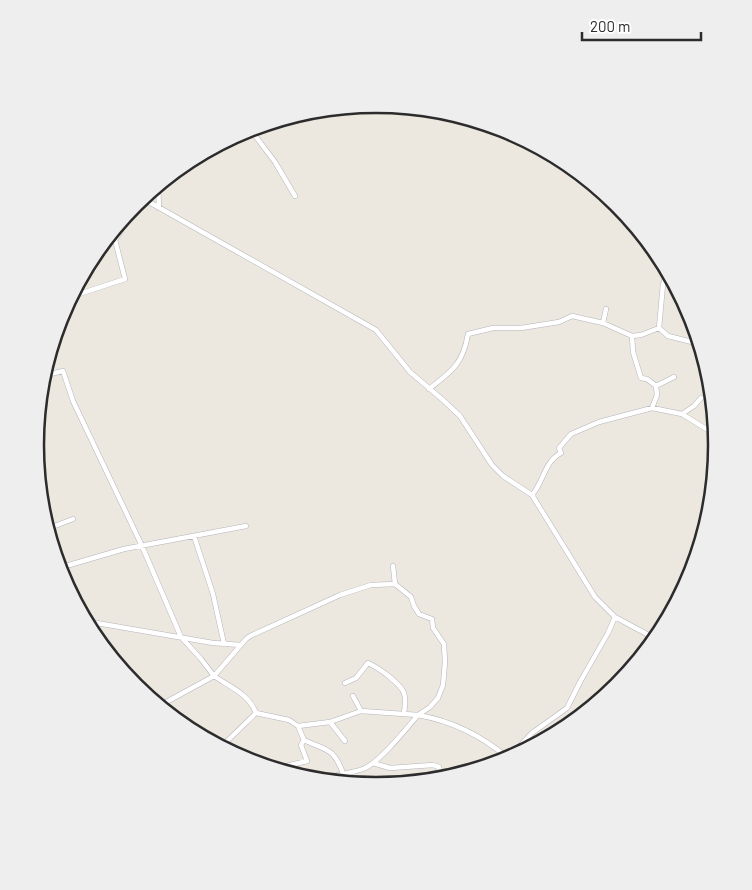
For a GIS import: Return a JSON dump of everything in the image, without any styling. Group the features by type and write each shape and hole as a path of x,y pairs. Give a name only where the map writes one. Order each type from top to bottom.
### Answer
{"street":[{"path":"255,136 275,162 295,196"},
{"path":"159,194 160,208"},
{"path":"149,202 376,330 410,372 460,416 498,470 504,476 534,493 595,597 615,617 649,634"},
{"path":"80,294 124,279 115,240 118,236"},
{"path":"659,328 665,280"},
{"path":"603,323 606,309"},
{"path":"429,388 458,363 466,350 468,334 493,328 521,328 559,322 572,316 603,323 632,336 641,335 659,328"},
{"path":"659,328 668,336 692,342"},
{"path":"632,336 633,352 641,378 647,379 656,386 657,395 652,408"},
{"path":"51,374 63,371 73,401 142,546 181,637 214,676 230,688 247,696 256,713"},
{"path":"656,386 674,378"},
{"path":"682,414 694,406 701,398"},
{"path":"534,493 545,469 553,457 561,452 560,448 571,434 599,422 652,408 682,414 708,430"},
{"path":"54,526 74,519"},
{"path":"67,566 142,546 246,526"},
{"path":"194,536 212,594 224,644"},
{"path":"393,566 395,584"},
{"path":"166,702 214,676 246,639 258,632 340,595 371,585 395,584 411,597 419,614 432,619 433,628 444,644 443,685 438,698 430,707 418,715 396,741 373,763 364,769 337,775"},
{"path":"522,743 532,733 567,708 615,617"},
{"path":"95,623 224,644 241,645"},
{"path":"344,683 356,678 368,663 389,677 403,691 405,698 404,713"},
{"path":"353,696 361,711"},
{"path":"298,726 330,722 361,711 404,713 438,719 456,726 494,746 502,753"},
{"path":"256,713 289,720 298,726 304,740 302,745 306,761 288,765"},
{"path":"226,742 256,713"},
{"path":"330,722 345,741"},
{"path":"304,740 329,750 335,755 343,773"},
{"path":"373,763 390,768 433,765 439,767 440,771"}]}
